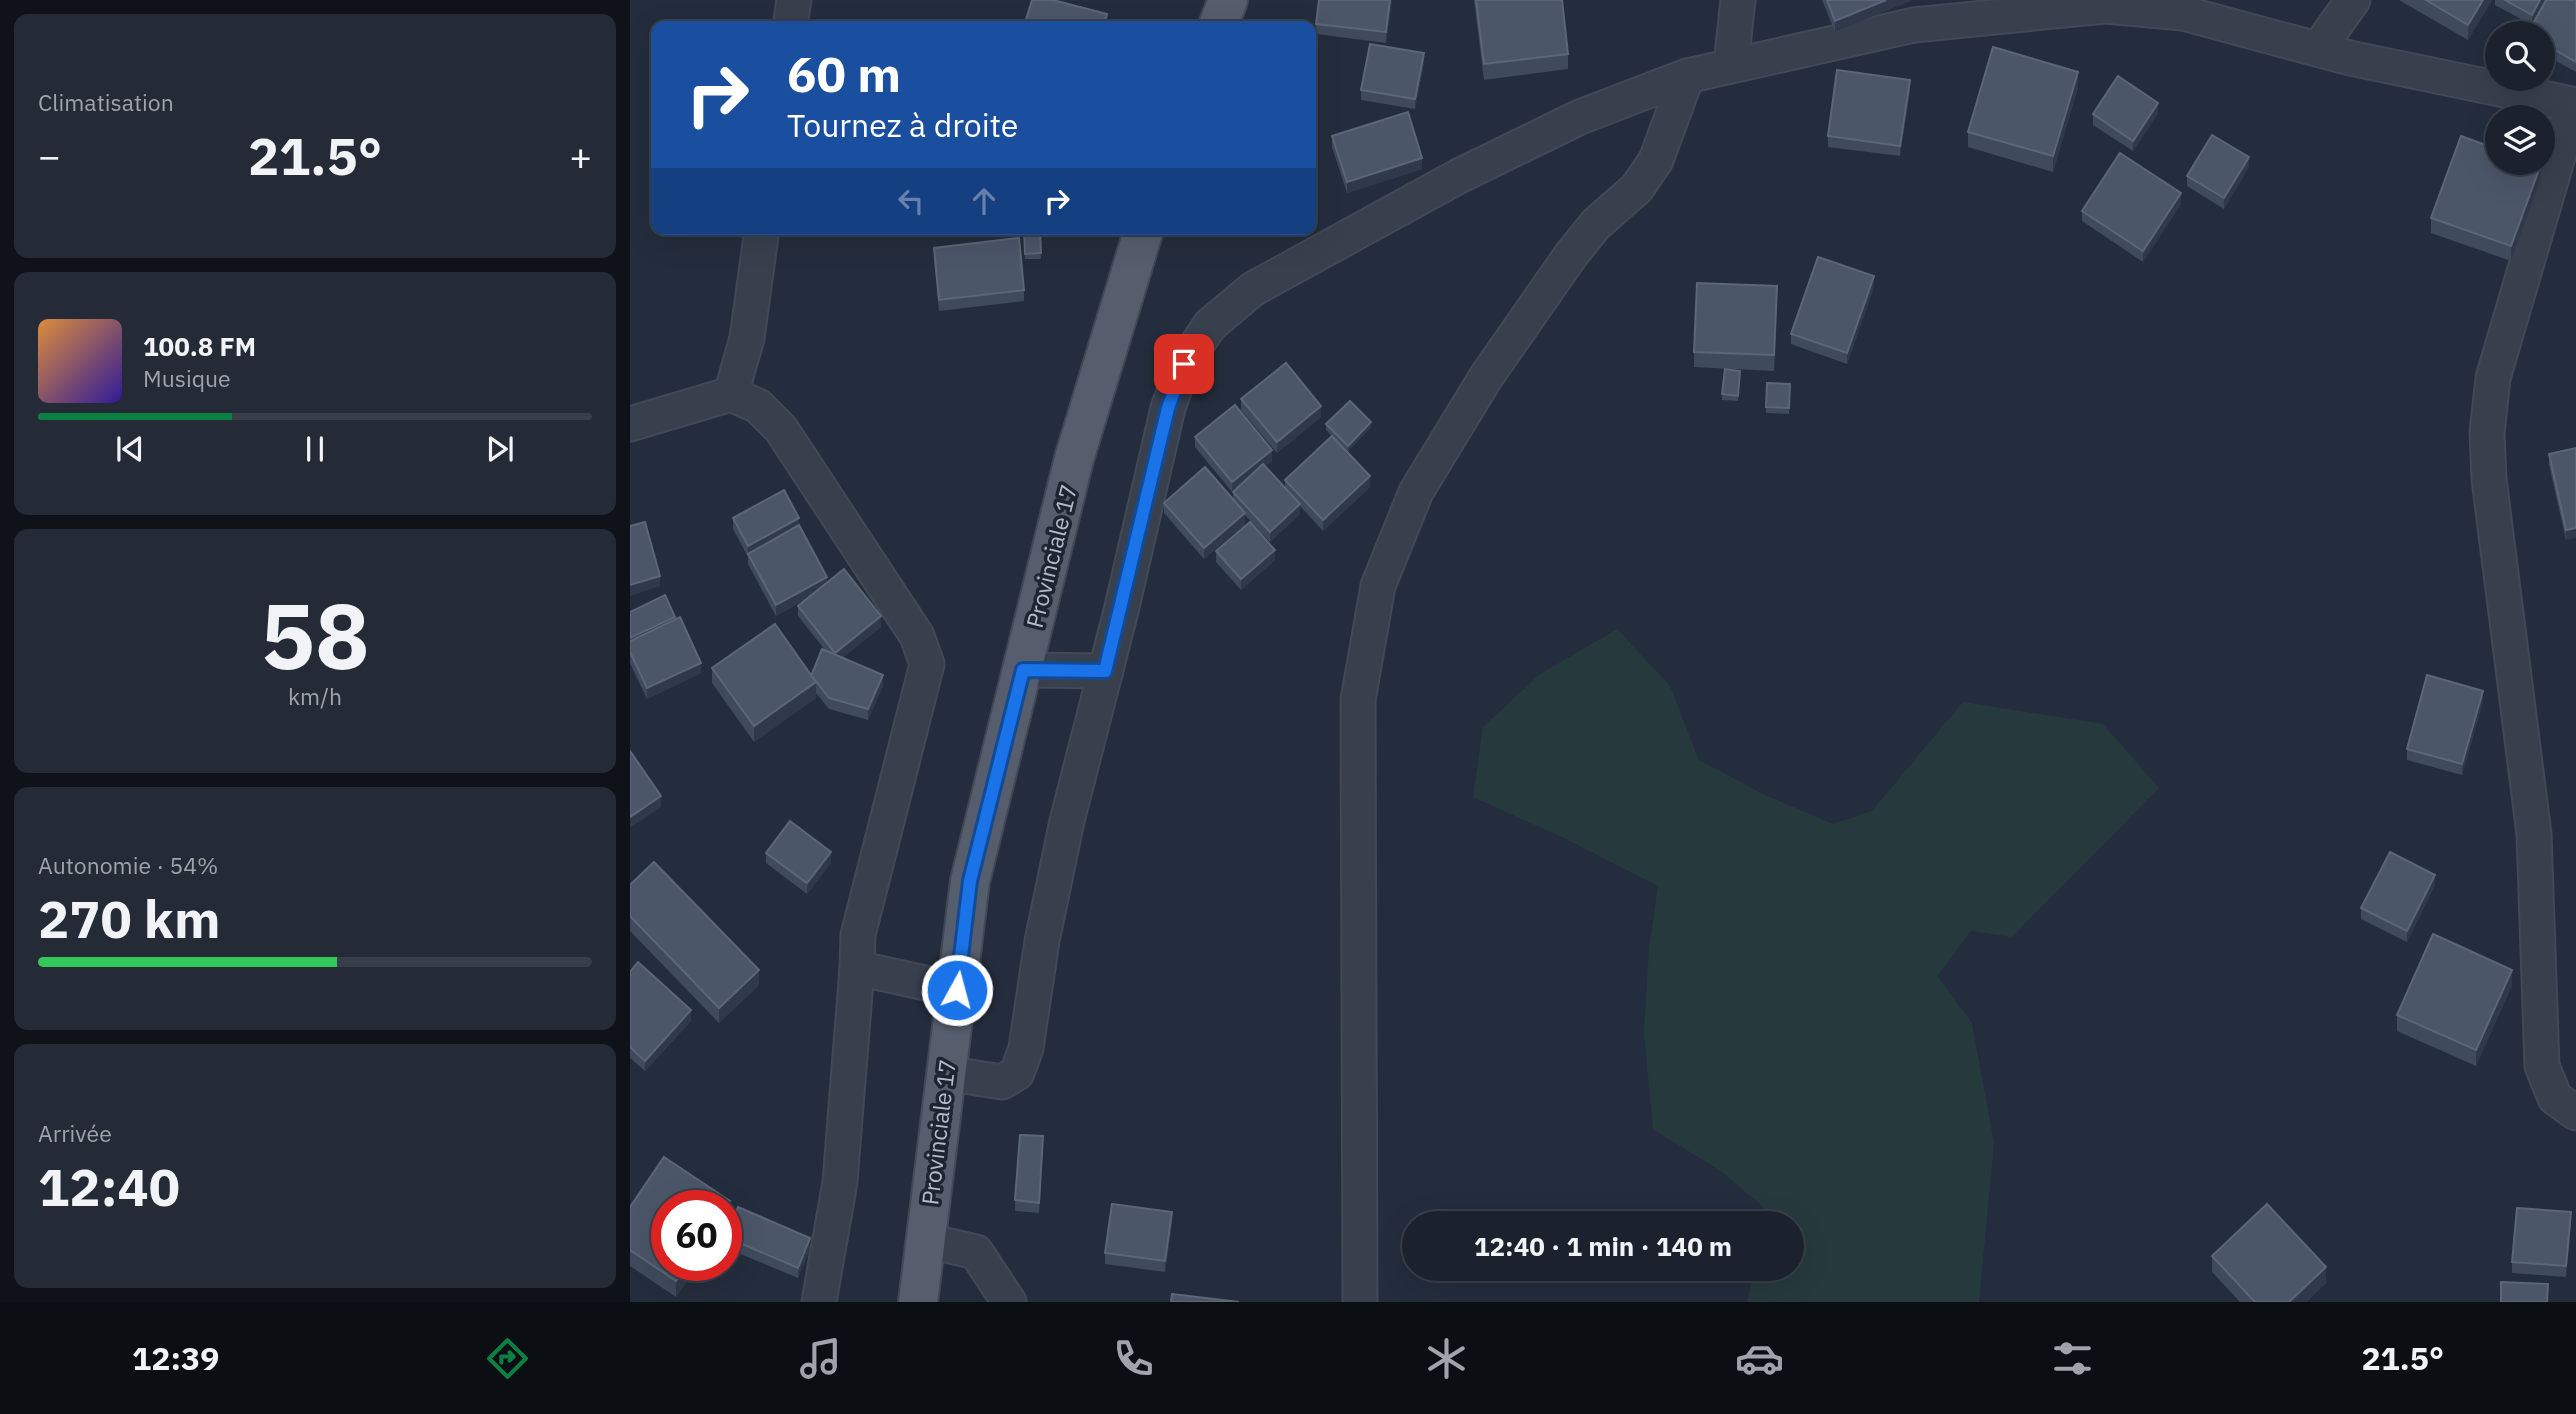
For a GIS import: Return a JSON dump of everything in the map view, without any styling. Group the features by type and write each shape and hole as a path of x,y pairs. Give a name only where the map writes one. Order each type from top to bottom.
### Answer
{"main road":[{"path":"1220,21 1228,0"},
{"name":"Provinciale 17","path":"918,1302 944,1073 970,881 1074,459 1142,235"}],"street":[{"path":"791,21 794,0"},
{"path":"1731,65 1738,0"},
{"path":"2318,49 2353,0"},
{"path":"944,1073 1002,1082 1017,1073 1026,1048 1042,941 1067,821 1168,408 1184,364 1210,325 1253,289 1459,176 1580,117 1686,76 1914,25 2105,6 2183,12 2318,49 2574,105 2493,378 2487,433 2489,479 2535,834 2542,1066 2555,1098 2576,1113"},
{"path":"1360,1302 1358,700 1378,586 1416,492 1486,377 1571,255 1597,224 1637,188 1656,160 1686,76"},
{"path":"731,394 747,338 761,235"},
{"path":"630,424 731,394 758,406 781,429 917,636 927,664 858,935 858,968 840,1182 819,1302"},
{"path":"1023,670 1105,671"},
{"path":"858,968 957,990"},
{"path":"925,1240 976,1252 1009,1302"}],"green space":[{"path":"1617,629 1670,686 1699,760 1763,794 1833,824 1872,811 1963,702 2103,724 2159,788 2012,937 1971,931 1937,976 1972,1023 1994,1143 1979,1302 1747,1302 1752,1281 1804,1281 1804,1211 1768,1211 1722,1172 1653,1129 1644,1032 1649,949 1658,886 1564,838 1473,797 1483,727 1539,675"}],"building":[{"path":"1032,0 1053,0 1107,14 1105,21 1026,21"},
{"path":"1319,0 1390,0 1386,32 1316,24"},
{"path":"1476,0 1562,0 1568,54 1484,64"},
{"path":"1827,0 1886,0 1835,21"},
{"path":"2426,0 2483,0 2468,25"},
{"path":"2505,0 2540,0 2532,15"},
{"path":"2546,0 2576,0 2576,62 2555,50 2555,21 2535,21"},
{"path":"1370,44 1424,53 1415,99 1361,90"},
{"path":"1993,47 2078,72 2053,156 1968,132"},
{"path":"1837,70 1910,80 1900,146 1828,136"},
{"path":"2118,76 2158,103 2133,141 2093,114"},
{"path":"1408,112 1422,158 1347,182 1332,136"},
{"path":"2212,135 2249,157 2224,198 2187,176"},
{"path":"2461,136 2485,145 2485,175 2537,175 2511,246 2431,218"},
{"path":"2120,153 2181,193 2143,251 2082,211"},
{"path":"1024,235 1040,235 1041,253 1025,254"},
{"path":"1019,238 1024,290 939,300 934,248"},
{"path":"1818,257 1874,276 1847,353 1791,334"},
{"path":"1697,283 1777,286 1774,355 1694,352"},
{"path":"1286,363 1321,406 1277,442 1241,399"},
{"path":"1725,369 1740,371 1738,396 1722,394"},
{"path":"1767,383 1790,384 1789,408 1766,407"},
{"path":"1350,401 1371,422 1348,446 1326,424"},
{"path":"1235,405 1272,450 1232,482 1195,437"},
{"path":"1332,436 1370,476 1323,520 1285,480"},
{"path":"2576,448 2576,528 2566,530 2549,454"},
{"path":"1263,464 1300,504 1270,532 1233,492"},
{"path":"1205,467 1245,513 1204,548 1164,503"},
{"path":"784,490 799,518 748,546 733,518"},
{"path":"645,522 660,576 630,585 630,526"},
{"path":"1250,522 1275,550 1241,579 1216,551"},
{"path":"799,525 827,577 776,605 748,554"},
{"path":"844,569 881,616 835,653 798,606"},
{"path":"665,595 675,617 630,638 630,612"},
{"path":"680,617 701,663 647,688 630,652 630,641"},
{"path":"775,624 816,682 754,726 712,668"},
{"path":"822,649 883,675 868,709 829,698 811,676"},
{"path":"2427,675 2483,691 2462,764 2407,749"},
{"path":"630,751 661,796 630,817"},
{"path":"790,821 831,852 807,883 766,853"},
{"path":"2390,852 2435,875 2407,931 2361,908"},
{"path":"654,862 759,970 719,1008 630,916 630,885"},
{"path":"2433,934 2512,970 2476,1050 2397,1015"},
{"path":"638,962 691,1010 645,1061 630,1047 630,972"},
{"path":"1020,1135 1043,1136 1039,1203 1015,1200"},
{"path":"664,1157 714,1190 651,1190 651,1264 630,1250 630,1207"},
{"path":"1112,1204 1172,1212 1165,1261 1105,1253"},
{"path":"2267,1204 2326,1267 2289,1302 2255,1302 2212,1256"},
{"path":"2517,1208 2571,1212 2566,1266 2512,1262"},
{"path":"742,1209 810,1238 798,1268 742,1244"},
{"path":"2501,1282 2548,1284 2547,1302 2501,1302"},
{"path":"1172,1294 1239,1302 1171,1302"}],"route":[{"path":"957,990 970,881 1023,670 1105,671 1168,408 1184,364"}]}
